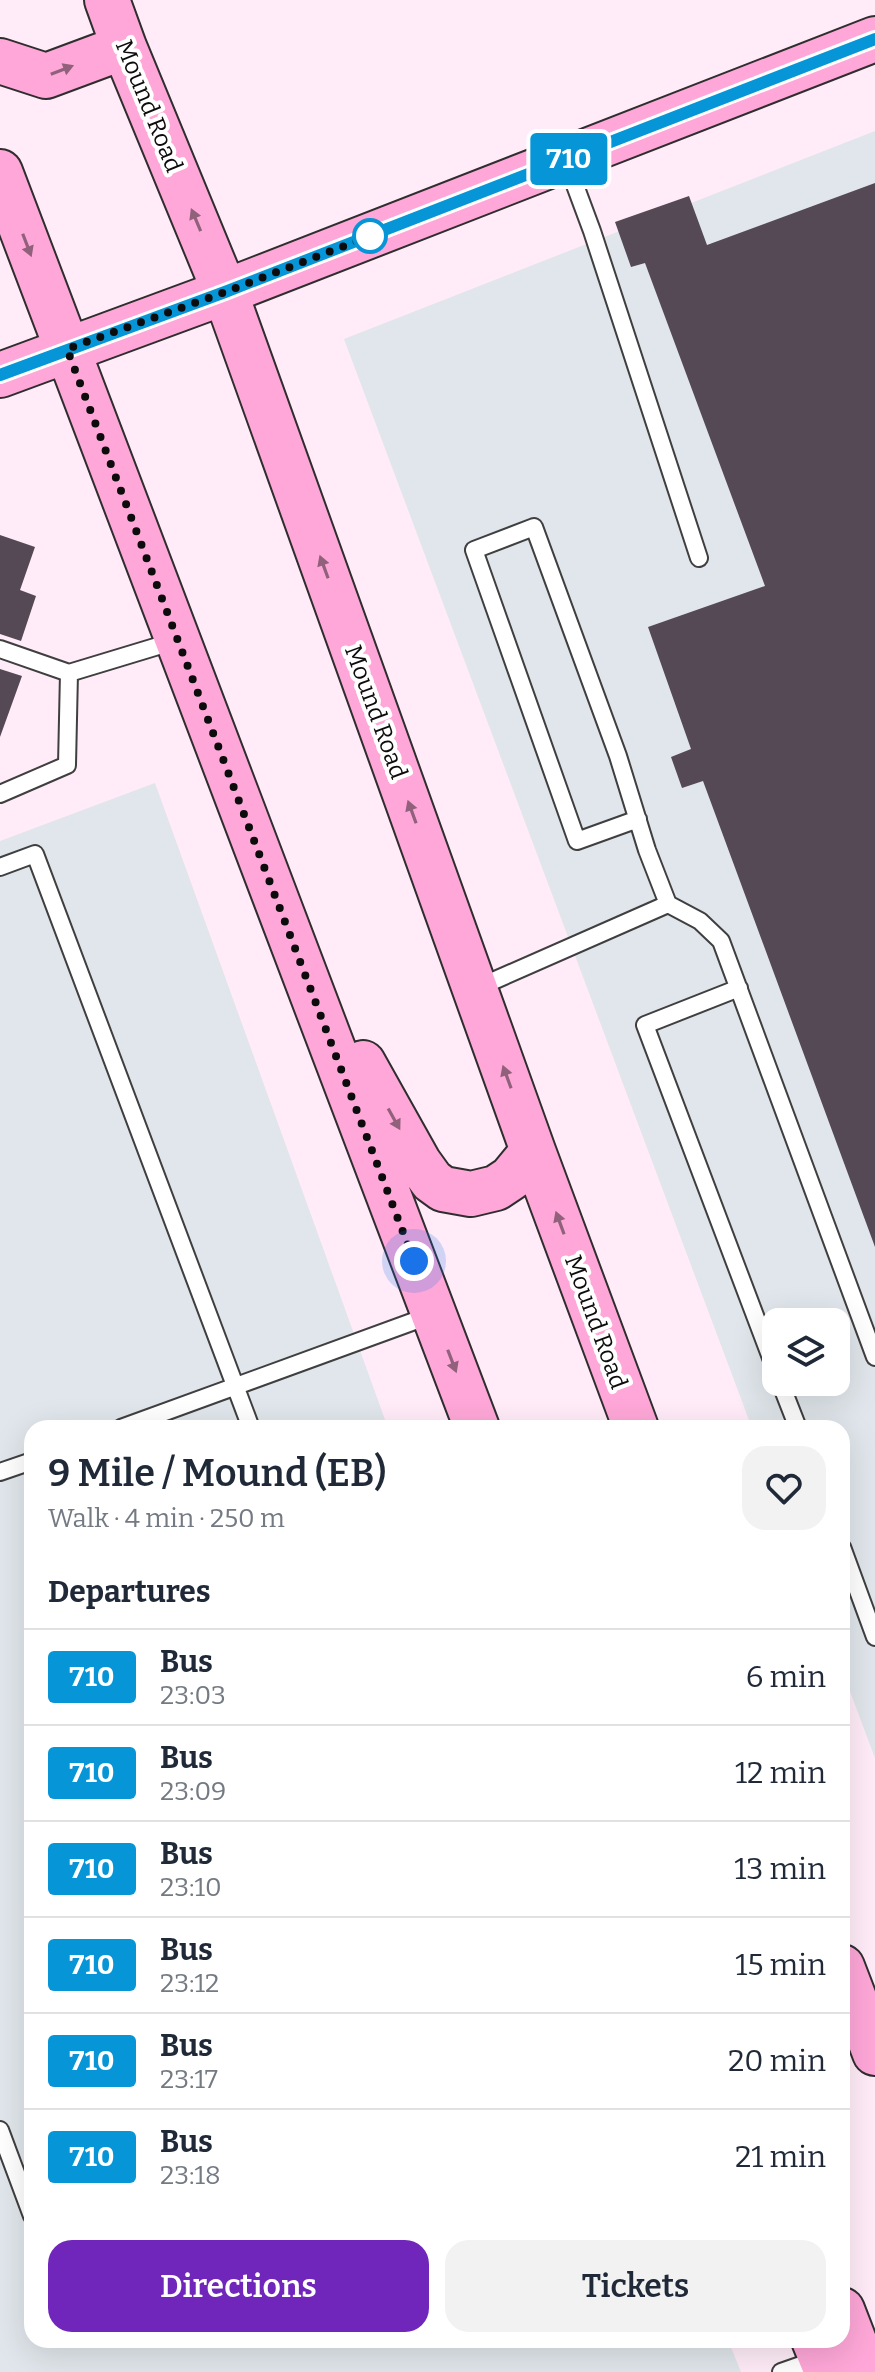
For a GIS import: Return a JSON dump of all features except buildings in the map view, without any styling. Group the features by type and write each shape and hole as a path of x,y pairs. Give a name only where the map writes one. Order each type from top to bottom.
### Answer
{"main road":[{"name":"Mound Road","path":"107,0 225,292 533,1151 633,1420"},
{"path":"0,375 225,292 875,39"},
{"path":"0,61 46,76 124,47"},
{"path":"0,172 474,1420"},
{"path":"288,929 432,1181 443,1189 457,1193 471,1194 496,1188 511,1178 533,1151"},
{"path":"850,1988 875,2053"},
{"path":"850,2331 866,2372"}],"lane":[{"path":"565,160 592,231 699,558"},
{"path":"638,819 577,841 474,550 534,527 618,756 668,904 700,921 721,941 875,1357"},
{"path":"0,649 69,673 178,640"},
{"path":"0,794 67,765 69,673"},
{"path":"0,867 35,854 248,1420"},
{"path":"475,989 668,904"},
{"path":"739,988 645,1025 762,1334"},
{"path":"143,1420 434,1314"},
{"path":"785,1396 795,1420"},
{"path":"0,1472 24,1464"},
{"path":"850,1569 875,1637"},
{"path":"0,2130 24,2194"},
{"path":"781,2372 821,2357"}],"shaded area":[{"path":"875,131 875,1758 850,1691 850,1420 749,1420 344,339"},
{"path":"155,783 385,1420 24,1420 24,2348 731,2348 741,2372 0,2372 0,841"}],"bus line":[{"name":"710","path":"0,375 225,292 875,39"}],"route":[{"path":"370,236 67,349 414,1261"}]}
